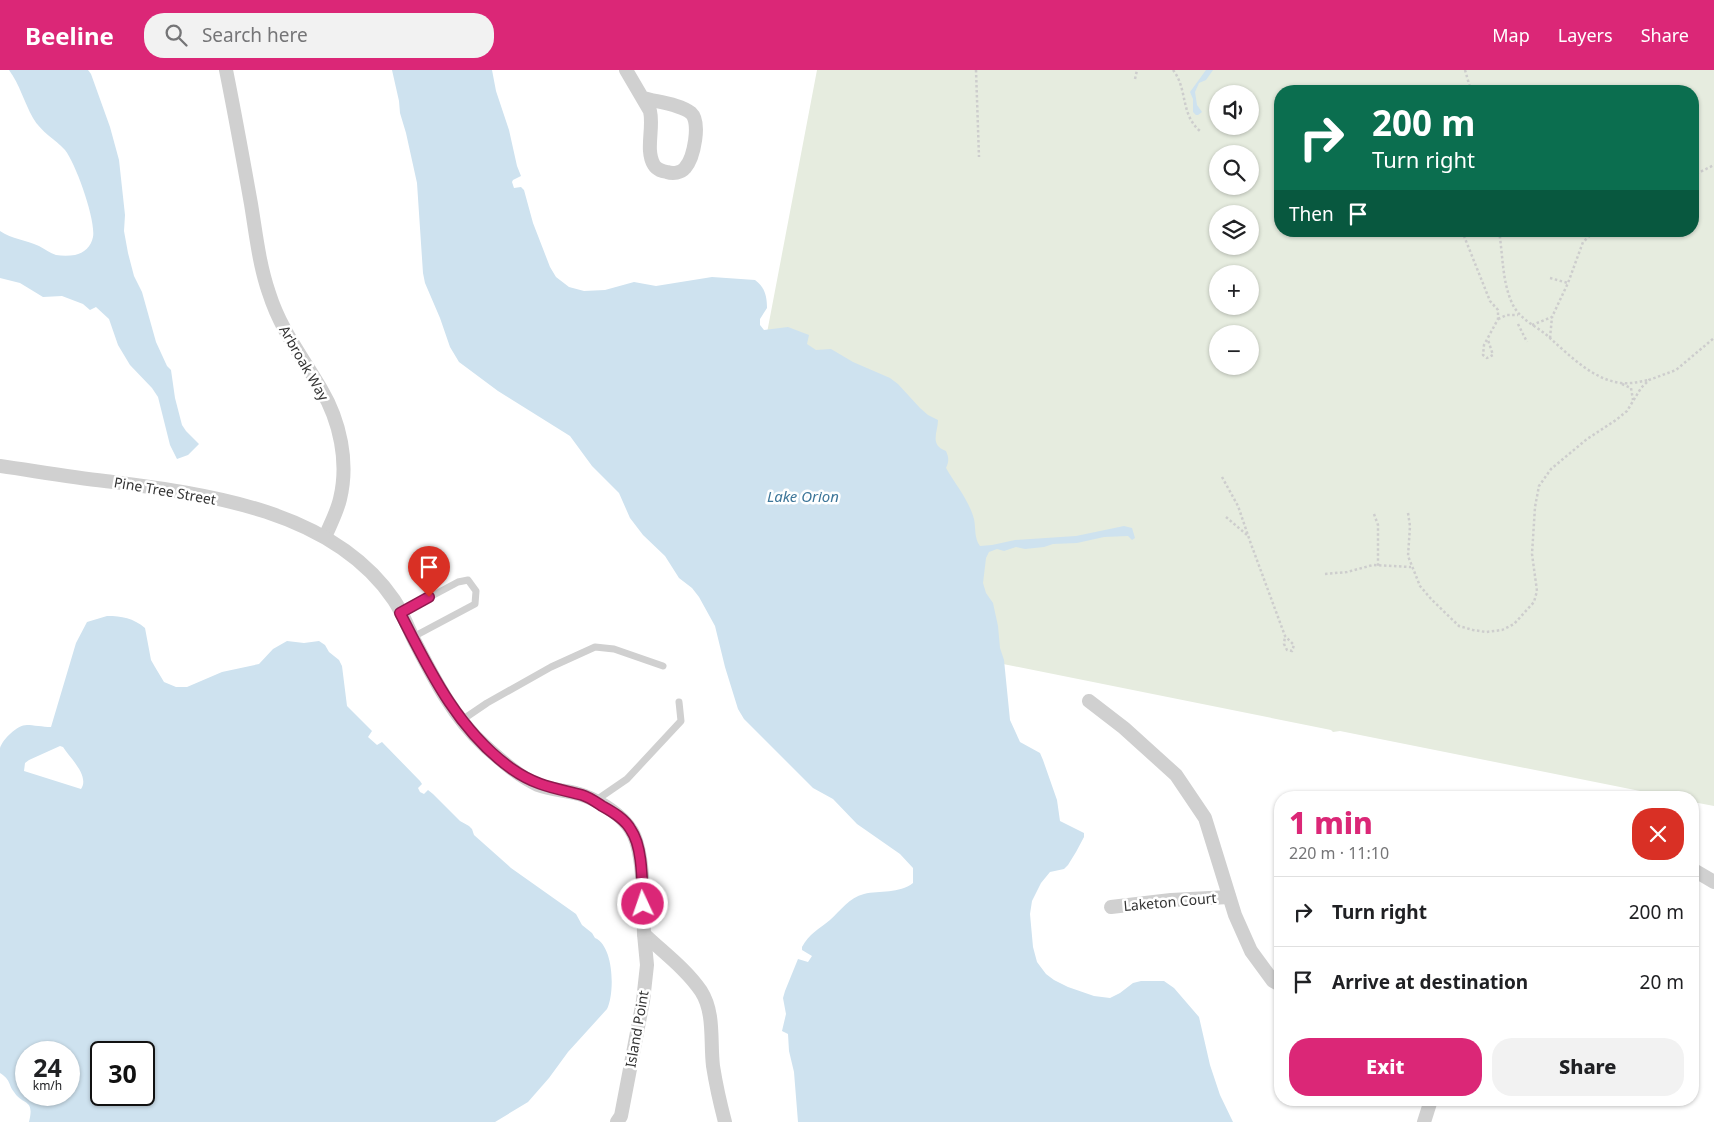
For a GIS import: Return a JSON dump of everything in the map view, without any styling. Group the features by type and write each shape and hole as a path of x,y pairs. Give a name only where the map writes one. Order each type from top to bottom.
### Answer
{"street":[{"name":"Arbroak Way","path":"226,70 259,258 269,294 286,334 322,390 342,443 344,476 340,500 325,537"},
{"path":"626,70 643,98 652,118 651,149 652,160 655,166 661,171 678,172 685,168 690,160 696,121 692,114 678,106 643,98"},
{"name":"Pine Tree Street","path":"0,466 197,494 257,510 310,529 325,537 344,548 372,573 394,601 431,672 462,720"},
{"path":"1089,702 1124,728 1176,775 1205,818 1229,897 1251,951 1274,982"},
{"name":"Island Point","path":"462,720 482,744 512,769 539,785 585,796 595,801 616,813 632,830 640,856 647,965 643,1001 621,1116 617,1122"},
{"path":"1699,873 1714,882"},
{"name":"Laketon Court","path":"1111,907 1171,900 1229,897"},
{"path":"644,934 681,967 701,991 708,1006 712,1032 713,1064 725,1122"},
{"path":"1424,1122 1429,1106"}],"lane":[{"path":"400,613 458,582 468,580 476,591 475,604 413,638"},
{"path":"462,720 487,703 551,668 595,647 614,650 663,666"},
{"path":"595,801 627,779 681,721 679,702"}],"path":[{"path":"976,70 979,157"},
{"path":"1135,79 1137,70"},
{"path":"1173,70 1181,86 1188,116 1194,126 1200,131"},
{"path":"1464,70 1469,85"},
{"path":"1699,172 1714,165"},
{"path":"1464,237 1490,301 1498,310 1498,319 1484,345 1483,355 1487,358 1492,355 1488,340"},
{"path":"1500,237 1507,288 1512,304 1520,316"},
{"path":"1550,338 1552,317 1568,284 1584,242 1589,237"},
{"path":"1550,278 1568,284"},
{"path":"1498,319 1507,315 1515,314 1520,316 1589,370 1604,379 1630,388 1633,400"},
{"path":"1532,325 1552,317"},
{"path":"1518,324 1527,342"},
{"path":"1620,383 1649,380 1676,370 1714,338"},
{"path":"1408,513 1410,526 1408,556 1420,586 1459,626 1486,632 1502,630 1514,624 1534,602 1537,591 1532,554 1538,486 1551,469 1587,439 1626,411 1649,380"},
{"path":"1222,476 1238,506 1285,636 1294,645 1292,651 1286,650 1284,644 1285,636"},
{"path":"1374,514 1378,525 1378,566"},
{"path":"1226,517 1248,536"},
{"path":"1325,574 1334,574 1373,565 1411,566"}],"shaded area":[{"path":"817,70 1714,70 1714,806 1699,803 1699,791 1640,791 1340,731 1333,732 1331,730 715,606"}],"water":[{"path":"9,70 88,70 91,74 110,127 119,160 125,215 124,231 134,276 142,292 156,342 167,366 171,370 175,398 182,425 199,444 188,455 177,459 170,445 158,397 130,365 118,345 109,319 96,307 90,310 83,304 62,296 43,297 20,283 0,278 0,231 61,256 81,253 89,247 93,237 88,206 69,157 65,150 36,123"},
{"name":"Lake Orion","path":"392,70 492,70 496,91 521,176 513,180 514,188 521,187 524,190 533,223 550,267 556,277 569,287 584,291 605,290 634,282 656,286 712,277 755,280 765,292 767,300 767,308 760,319 760,325 764,330 788,327 809,335 807,344 816,350 831,349 853,362 890,378 898,384 920,408 938,420 936,442 946,451 948,463 946,468 972,512 976,537 980,546 1015,540 1076,536 1124,526 1132,528 1135,538 1132,540 1128,536 1104,537 1044,547 1025,549 1016,547 1004,551 997,549 989,552 986,558 983,583 986,593 993,603 998,626 1000,648 1004,660 1010,720 1020,742 1040,753 1057,800 1060,821 1084,833 1084,837 1068,865 1064,869 1050,872 1041,883 1032,901 1030,914 1033,947 1037,962 1046,974 1068,987 1094,996 1110,998 1133,983 1141,981 1164,981 1174,988 1199,1017 1210,1065 1220,1095 1233,1122 798,1122 794,1072 789,1051 788,1034 782,1031 786,1014 783,998 785,991 798,959 808,962 812,956 802,950 802,947 811,935 854,898 864,894 902,889 913,883 913,868 900,854 857,824 833,799 813,788 744,719 738,709 715,626 699,597 692,588 679,578 665,556 643,535 630,518 619,493 592,466 570,436 498,391 459,362 450,347 425,283 417,183"},
{"path":"1206,70 1213,70 1206,80 1199,83 1195,92 1197,105 1202,112 1196,115 1193,112 1193,99 1190,92"},
{"path":"107,616 127,618 145,628 151,660 164,682 176,687 187,687 222,672 259,664 273,649 287,641 304,643 319,641 325,645 342,666 347,706 372,731 368,737 377,745 382,742 420,781 422,784 418,788 420,792 424,794 428,790 433,794 460,821 469,826 474,835 511,868 576,914 582,925 601,943 606,950 611,970 610,1002 607,1009 568,1052 528,1102 495,1122 29,1122 29,1106 80,1106 80,1041 15,1041 15,1093 8,1080 0,1073 0,748 11,733 19,727 29,725 51,727 76,643 87,622","holes":["60,746 63,747 81,773 83,778 81,789 24,771 25,763 29,760"]}],"route":[{"path":"429,597 400,613 431,672 454,710 482,744 512,769 539,785 585,796 616,813 632,830 640,856 643,904"}]}
